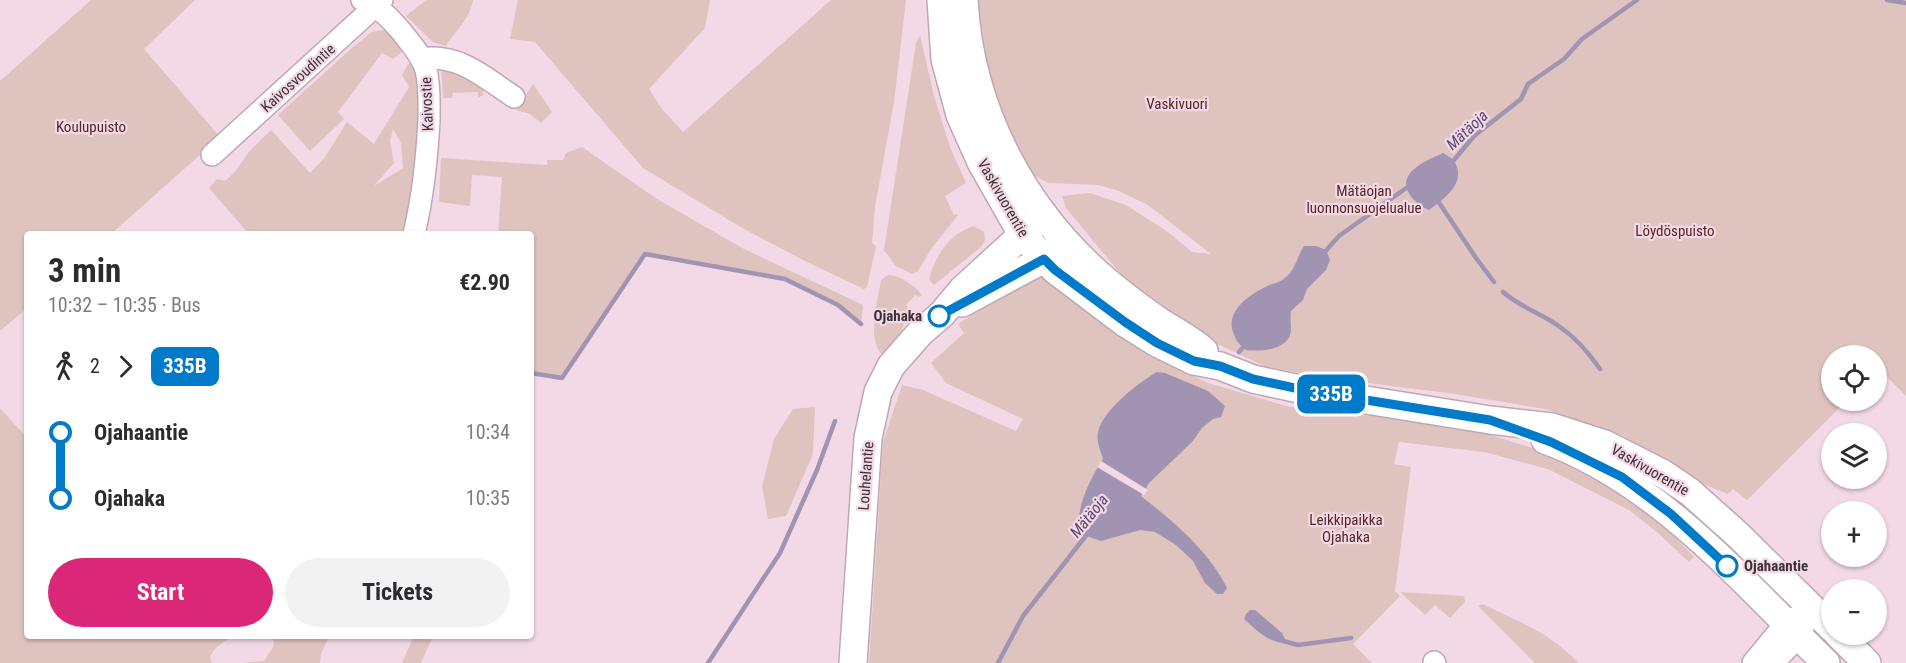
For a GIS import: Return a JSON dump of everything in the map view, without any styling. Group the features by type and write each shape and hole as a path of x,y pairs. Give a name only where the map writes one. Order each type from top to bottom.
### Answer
{"main road":[{"name":"Vaskivuorentie","path":"941,0 945,59 960,116 981,162 1022,234 1055,270 1095,301 1157,343 1194,361 1220,366 1253,379 1304,390 1490,420 1552,427 1605,444 1662,473 1711,509 1821,617"},
{"name":"Vaskivuorentie","path":"964,0 971,56 995,133 1021,181 1044,215 1065,241 1122,294 1200,348 1220,366"},
{"name":"Louhelantie","path":"854,663 868,438 878,392 891,366 920,333 942,314 963,289 1044,215"},
{"name":"Louhelantie","path":"942,314 1044,259 1065,241"},
{"name":"Vaskivuorentie","path":"1490,420 1551,442 1622,477 1671,514 1826,663"},
{"path":"1849,645 1867,663"}],"street":[{"name":"Kaivostie","path":"374,2 395,24 422,59 426,70 428,145 415,231"},
{"name":"Kaivosvoudintie","path":"212,155 347,34 374,2"},
{"path":"422,59 436,57 462,63 514,97"},
{"path":"1753,663 1792,630 1812,608"},
{"path":"1773,663 1792,630"}],"green space":[{"name":"Koulupuisto","path":"91,0 195,0 144,49 220,137 114,231 24,231 24,311 0,331 0,81"},
{"path":"426,0 473,0 466,19 446,46 433,42 406,16"},
{"path":"518,0 710,0 705,28 649,89 662,109 683,132 831,0 906,0 894,102 875,207 872,243 876,246 867,287 864,289 744,229 643,168 535,42 510,39"},
{"path":"977,0 1906,0 1906,396 1887,377 1887,345 1821,345 1821,411 1836,411 1824,423 1821,423 1821,426 1747,500 1733,489 1728,494 1685,477 1624,436 1545,409 1455,394 1320,377 1264,366 1213,342 1157,308 1124,278 1066,208 1062,196 1090,193 1126,205 1168,232 1192,252 1211,254 1148,205 1119,191 1098,185 1048,183 1033,175 1002,119 982,52"},
{"path":"383,30 390,32 403,47 403,51 393,59 382,53 338,112 344,119 310,151 278,115 352,48 372,32"},
{"path":"920,35 934,96 950,147 966,183 945,196 954,215 958,215 931,249 918,271 912,274 896,266 884,250 916,43"},
{"path":"414,62 419,125 411,193 404,231 246,231 209,188 217,179 225,181 235,172 248,153 271,130 310,173 325,157 347,122 374,144 409,87 402,75 408,64","holes":["393,129 401,143 403,168 374,186 394,163 390,141"]},
{"path":"441,64 483,86 483,95 478,98 478,92 453,93 452,98 443,98"},
{"path":"533,84 552,112 541,123 530,114 516,110"},
{"path":"582,147 657,199 744,249 863,305 861,324 838,305 785,279 645,254 562,378 534,373 534,231 498,231 502,177 472,175 470,206 439,202 441,158 547,165 547,160 563,160 566,153"},
{"path":"974,226 984,232 985,240 981,247 934,285 929,280 931,271 944,247 965,229"},
{"path":"888,275 907,282 922,295 919,297 915,295 906,305 909,309 898,341 885,356 879,351 876,343 874,321 881,280"},
{"name":"Leikkipaikka Ojahaka","path":"1035,278 1045,278 1156,358 1208,383 1290,407 1461,426 1536,449 1595,476 1654,516 1694,557 1689,562 1629,510 1548,469 1484,452 1399,442 1394,464 1411,467 1395,591 1400,596 1353,644 1372,663 869,663 883,442 902,385 923,390 1016,431 1023,419 946,383 931,363 964,333 958,324 1004,294"},
{"path":"815,407 813,454 786,516 768,519 762,486 774,439 793,409"},
{"path":"0,408 24,435 24,639 228,639 214,650 210,657 212,663 0,663"},
{"path":"1400,592 1464,596 1465,602 1450,618 1435,605 1425,615"},
{"path":"1482,604 1545,635 1579,663 1535,663 1478,606"},
{"path":"272,639 328,639 320,663 241,663 264,661 274,641"},
{"path":"413,639 432,639 421,663 402,663"}],"water":[{"path":"1443,153 1454,160 1458,172 1457,180 1447,195 1429,210 1418,204 1410,195 1406,187 1407,180 1415,168"},
{"path":"1304,246 1316,246 1326,250 1330,260 1326,270 1307,289 1303,300 1291,311 1289,337 1286,342 1274,348 1259,351 1246,350 1238,342 1233,332 1233,316 1236,310 1255,293 1286,277"},
{"path":"1157,372 1165,373 1208,391 1225,406 1221,417 1213,419 1202,428 1192,442 1149,483 1141,496 1200,549 1227,588 1223,594 1217,594 1205,583 1193,561 1176,545 1155,532 1140,530 1101,541 1080,534 1079,515 1084,495 1103,459 1098,439 1101,424 1122,398"},
{"path":"1250,610 1255,610 1282,633 1287,643 1269,639 1253,628 1244,619"}],"pier":[{"path":"1101,461 1148,490 1144,495 1097,467"}],"waterway":[{"name":"Mätäoja","path":"1449,162 1454,160 1474,136 1521,99 1528,84 1564,59 1582,39 1637,0"},
{"path":"1887,0 1906,3"},
{"name":"Mätäoja","path":"1322,255 1339,236 1409,186"},
{"path":"1436,198 1494,282"},
{"path":"534,373 562,378 645,254 785,279 838,305 861,324"},
{"path":"1503,292 1566,331 1582,346 1600,369"},
{"name":"Mätäoja","path":"1239,352 1247,343"},
{"path":"708,663 780,553 817,470 835,421"},
{"name":"Mätäoja","path":"998,663 1023,616 1088,533"},
{"path":"1283,641 1298,645 1351,638"}],"bus line":[{"name":"335B","path":"939,316 1044,259 1055,270 1125,322 1157,343 1194,361 1220,366 1253,379 1304,390 1490,420 1551,442 1622,477 1671,514 1727,566"}],"place":[{"name":"Ojahaka","path":"939,316"},
{"name":"Ojahaantie","path":"1727,566"}],"park label":[{"name":"Vaskivuori","path":"1177,104"},
{"name":"Mätäojan luonnonsuojelualue","path":"1364,200"},
{"name":"Löydöspuisto","path":"1675,231"}]}
